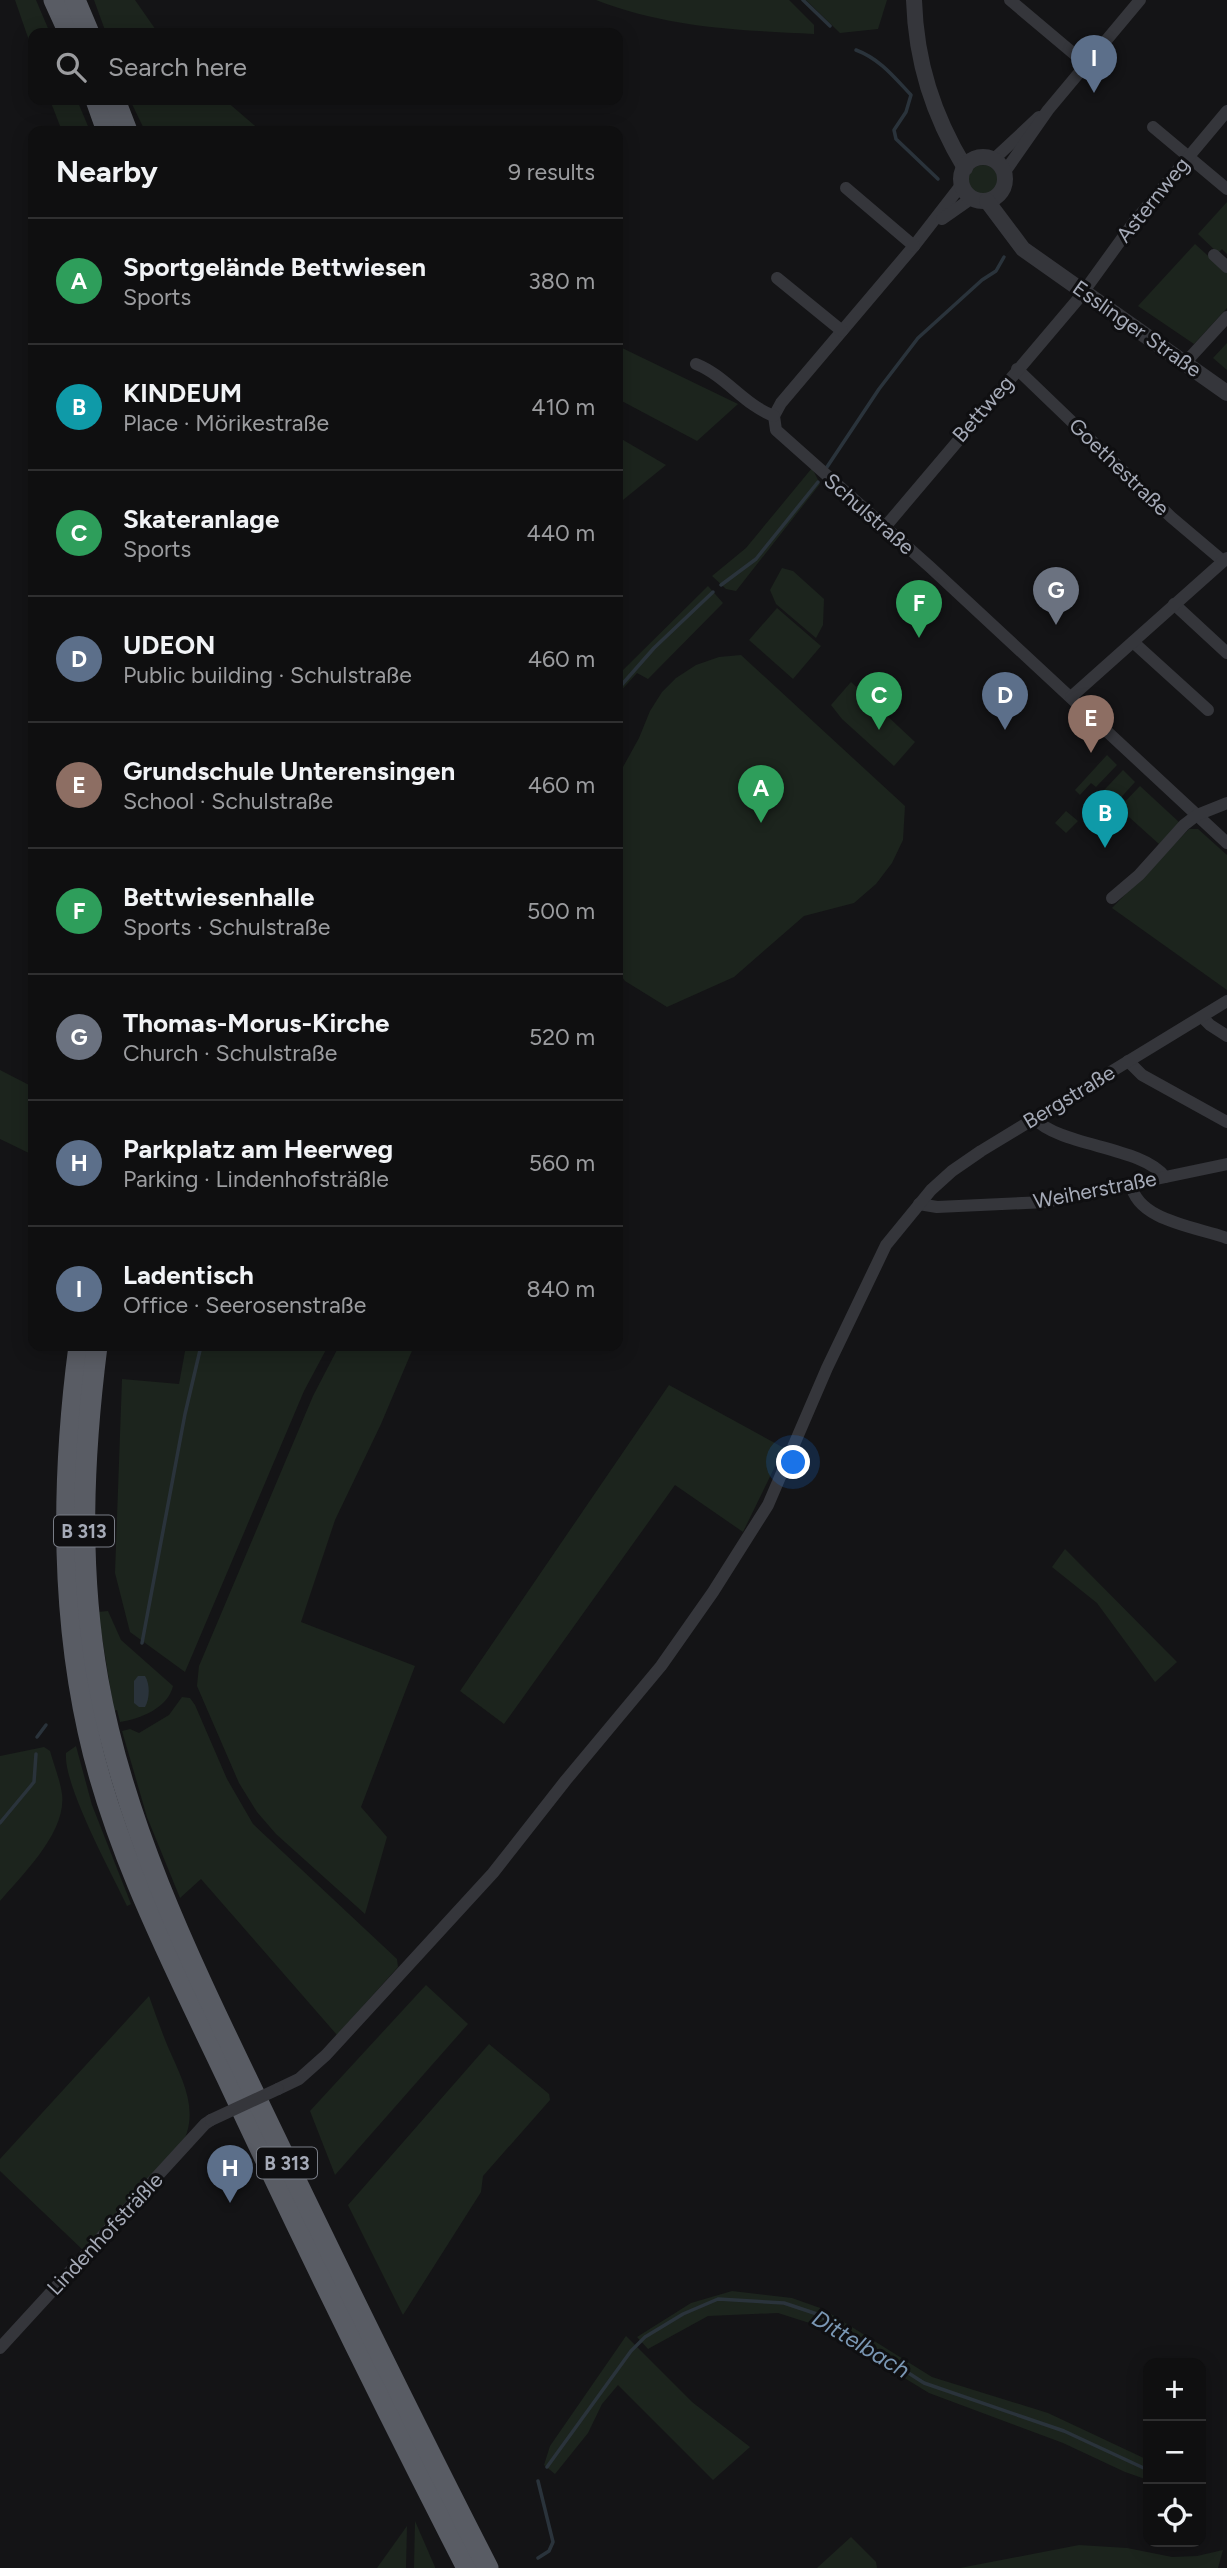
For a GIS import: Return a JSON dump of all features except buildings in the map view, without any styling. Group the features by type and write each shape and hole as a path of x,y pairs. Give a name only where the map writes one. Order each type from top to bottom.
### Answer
{"highway":[{"path":"54,0 67,28"},
{"path":"75,0 87,28"},
{"path":"98,105 105,126"},
{"path":"117,105 125,126"},
{"name":"B 313","path":"79,1351 68,1458 66,1538 71,1627 95,1715 125,1848 179,1976 297,2226 467,2568"},
{"name":"B 313","path":"95,1715 84,1530 87,1443 96,1351"},
{"name":"B 313","path":"103,1751 195,1967 337,2266 488,2568"}],"street":[{"path":"914,0 922,74 945,130 1005,180 986,197 930,227"},
{"path":"775,416 781,403 930,227 962,184 1048,110 1140,0"},
{"path":"1018,3 1086,64"},
{"name":"Asternweg","path":"1083,292 1134,222 1227,111"},
{"path":"1153,127 1227,189"},
{"name":"Esslinger Straße","path":"962,184 986,197 1023,249 1227,393"},
{"path":"846,188 914,246"},
{"path":"1214,255 1227,267"},
{"path":"777,278 842,331"},
{"name":"Bettweg","path":"885,527 1083,292"},
{"path":"1185,363 1227,317"},
{"name":"Schulstraße","path":"696,365 711,371 759,410 775,416 776,430 1071,697 1227,843"},
{"name":"Goethestraße","path":"1017,369 1171,517 1225,560"},
{"path":"1071,697 1225,560"},
{"path":"1174,604 1227,653"},
{"path":"1133,642 1208,710"},
{"path":"1112,898 1139,875 1171,838 1196,815 1227,803"},
{"name":"Bergstraße","path":"278,2089 299,2079 326,2055 493,1873 661,1666 768,1506 865,1286 886,1245 919,1204 952,1171 1227,1001"},
{"path":"1202,1017 1227,1036"},
{"path":"1128,1061 1142,1075 1227,1122"},
{"path":"1034,1118 1056,1132 1152,1165 1165,1177"},
{"name":"Weiherstraße","path":"919,1204 937,1207 1046,1202 1227,1164"},
{"path":"1131,1184 1135,1199 1149,1211 1227,1238"},
{"name":"Lindenhofsträßle","path":"0,2348 205,2124 278,2089"}],"shaded area":[{"path":"15,0 36,0 48,28 28,28 28,38"},
{"path":"94,0 135,0 155,28 104,28"},
{"path":"596,0 789,0 814,25 814,34 730,29 676,22"},
{"path":"806,0 887,0 878,29 840,33"},
{"path":"52,105 79,105 88,126 60,126"},
{"path":"132,105 231,105 255,126 143,126"},
{"path":"983,165 994,169 998,180 994,191 983,195 972,191 968,180 972,169"},
{"path":"1227,202 1227,254 1222,249 1218,253 1198,234"},
{"path":"1195,244 1227,273 1227,308 1194,344 1138,306"},
{"path":"1227,343 1227,370 1213,358"},
{"path":"623,348 738,404 697,441 623,402"},
{"path":"623,440 666,465 623,500"},
{"path":"812,468 820,484 736,591 726,589 712,576 746,548"},
{"path":"782,568 793,571 824,599 823,625 816,638 776,604 770,590"},
{"path":"708,586 723,603 648,679 637,673 623,688 623,670"},
{"path":"777,608 821,646 793,679 749,640"},
{"path":"741,655 905,806 903,840 892,863 876,884 854,903 804,916 734,977 667,1007 623,978 623,767 662,692 676,678 696,665 719,657"},
{"path":"851,682 915,742 894,766 842,719 831,705"},
{"path":"1107,755 1117,765 1096,787 1091,783 1080,795 1075,790"},
{"path":"1123,770 1135,782 1105,815 1092,803"},
{"path":"1140,786 1180,823 1159,844 1119,808"},
{"path":"1066,811 1078,821 1066,833 1055,823"},
{"path":"1189,829 1198,829 1227,855 1227,990 1112,908"},
{"path":"0,1070 28,1084 28,1153 0,1139"},
{"path":"185,1351 325,1351 304,1391 185,1672 130,1632 115,1573 122,1379 179,1384"},
{"path":"336,1351 412,1351 381,1424 335,1520 301,1622 415,1666 361,1807 387,1837 365,1914 276,1834 257,1812 239,1783 197,1686 199,1666 313,1396"},
{"path":"669,1385 784,1448 743,1532 675,1485 504,1724 460,1691"},
{"path":"1065,1549 1177,1662 1155,1682 1097,1603 1052,1567"},
{"path":"108,1611 121,1640 173,1686 165,1700 152,1711 120,1722 117,1710 114,1711 98,1612"},
{"path":"138,1676 145,1676 148,1683 149,1695 145,1707 134,1703 134,1681"},
{"path":"182,1697 190,1698 195,1705 227,1779 253,1824 397,1959 398,1967 337,2035 201,1879 180,1898 147,1817 122,1731 130,1729 139,1733 169,1715"},
{"path":"76,1746 92,1805 131,1904 127,1906 72,1786 66,1753"},
{"path":"44,1747 50,1751 62,1794 58,1823 31,1866 0,1901 0,1756"},
{"path":"426,1985 468,2024 335,2175 310,2111"},
{"path":"149,1996 183,2081 189,2104 188,2128 184,2140 84,2251 0,2171 0,2159"},
{"path":"489,2044 549,2094 550,2100 483,2176 481,2192 403,2315 348,2205"},
{"path":"732,2291 792,2298 823,2309 932,2377 1048,2413 1143,2458 1143,2478 1063,2443 929,2393 819,2326 778,2313 708,2316 648,2349 637,2337 691,2303"},
{"path":"626,2336 692,2402 750,2447 713,2480 618,2385 602,2404 588,2433 555,2474 544,2465 550,2446"},
{"path":"415,2521 435,2567 435,2568 414,2568"},
{"path":"407,2526 406,2568 377,2568"},
{"path":"851,2537 876,2562 877,2568 817,2568"},
{"path":"1079,2545 1127,2548 1172,2557 1197,2556 1223,2550 1218,2568 960,2568"}],"waterway":[{"path":"803,0 830,26"},
{"path":"856,50 879,63 911,95 906,112 894,130 896,139 938,179"},
{"path":"827,467 879,389 918,338 982,280 996,271 1004,257"},
{"path":"721,585 756,559 818,482"},
{"path":"623,683 654,648 713,592"},
{"path":"142,1643 185,1414 200,1351"},
{"path":"37,1737 46,1725"},
{"path":"0,1823 34,1782 36,1754"},
{"name":"Dittelbach","path":"547,2467 631,2351 645,2337 683,2314 718,2299 784,2303 817,2314 924,2383 1064,2431 1143,2468"},
{"name":"Dittelbach","path":"538,2481 553,2542 549,2551 538,2558"}],"place":[{"name":"Ladentisch","path":"1094,93"},
{"name":"Thomas-Morus-Kirche","path":"1056,625"},
{"name":"Bettwiesenhalle","path":"919,638"},
{"name":"Skateranlage","path":"879,730"},
{"name":"UDEON","path":"1005,730"},
{"name":"Grundschule Unterensingen","path":"1091,753"},
{"name":"Sportgelände Bettwiesen","path":"761,823"},
{"name":"KINDEUM","path":"1105,848"},
{"name":"Parkplatz am Heerweg","path":"230,2203"}]}
